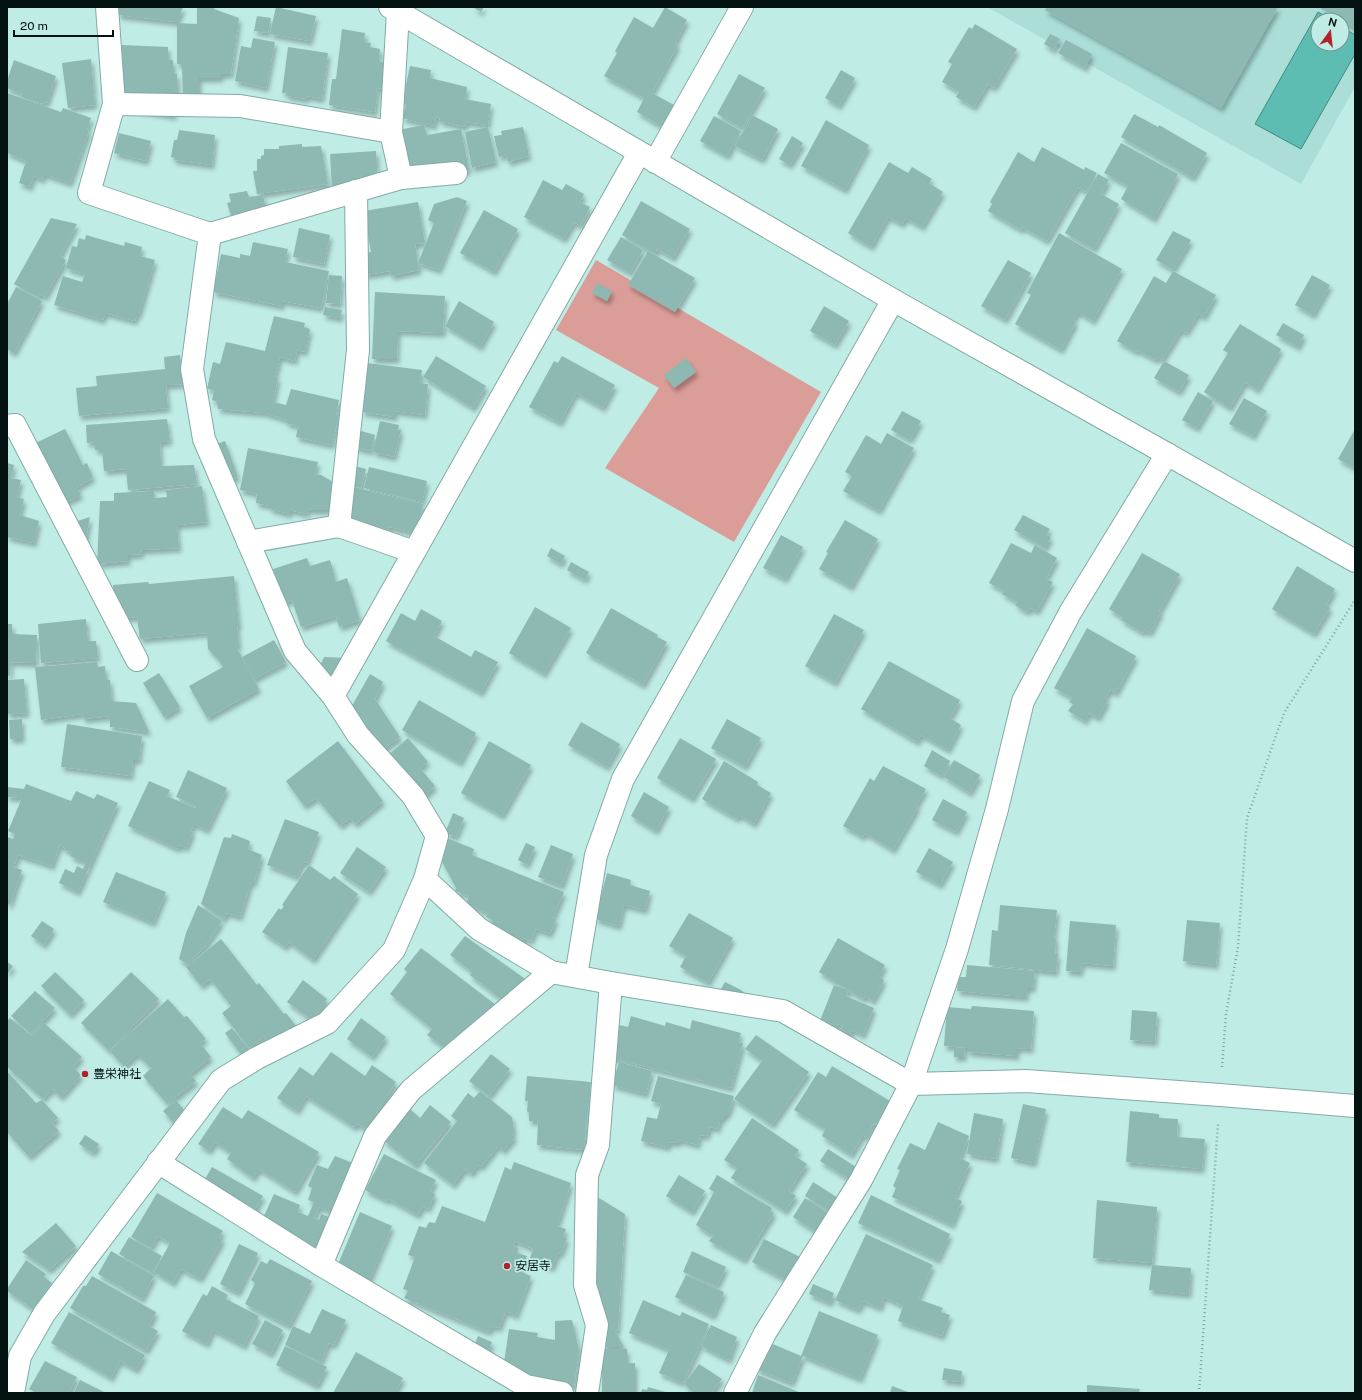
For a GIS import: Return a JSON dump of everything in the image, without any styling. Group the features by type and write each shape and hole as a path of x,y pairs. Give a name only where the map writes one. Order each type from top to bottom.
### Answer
{"street":[{"path":"107,7 114,104 89,193 210,234 401,178 456,172"},
{"path":"333,696 414,552 647,157 742,7"},
{"path":"401,178 391,132 396,9 893,300 1355,561"},
{"path":"114,104 240,106 391,132"},
{"path":"339,526 358,350 356,191"},
{"path":"13,1393 20,1356 44,1314 221,1080 257,1058 327,1023 394,950 425,880 437,836 413,796 358,735 333,696 295,651 204,440 192,369 210,234"},
{"path":"576,976 596,855 623,780 893,300"},
{"path":"7,426 15,425 137,660"},
{"path":"734,1393 765,1333 861,1180 911,1084 957,949 997,809 1022,701 1071,611 1167,454"},
{"path":"248,542 339,526 414,552"},
{"path":"425,880 479,929 551,972 783,1011 911,1084 1026,1081 1355,1106"},
{"path":"321,1265 374,1136 411,1090 551,972"},
{"path":"587,1393 597,1325 585,1284 587,1175 598,1145 611,983"},
{"path":"158,1162 321,1265 526,1386 562,1393"}],"path":[{"path":"1199,1393 1226,1014 1238,947 1247,818 1284,713 1355,600"}],"shaded area":[{"path":"987,7 1355,7 1355,87 1301,184"},
{"path":"596,260 821,392 734,542 605,468 659,388 556,330"}],"water":[{"path":"1310,26 1310,52 1350,52 1350,32 1355,35 1355,54 1301,149 1255,124"}],"building":[{"path":"119,7 183,7 177,22 118,15"},
{"path":"197,7 215,7 214,9 239,18 231,74 221,74 221,78 199,78 199,100 183,100 182,65 177,64 177,23 197,24"},
{"path":"276,7 316,16 310,41 270,34"},
{"path":"472,7 484,7 481,12"},
{"path":"665,7 687,20 675,43 678,45 652,93 674,105 662,127 637,112 644,98 604,76 617,53 615,51 634,17 653,28"},
{"path":"1047,7 1278,7 1221,108 1045,10"},
{"path":"1355,7 1355,28 1350,25 1350,12 1327,12 1320,8"},
{"path":"257,16 271,18 268,33 254,31"},
{"path":"975,24 1017,49 994,88 988,84 974,107 956,97 959,92 942,82 952,64 948,62 969,27 972,29"},
{"path":"342,29 365,33 364,42 371,43 370,47 380,49 379,61 389,64 388,89 378,88 375,112 329,105 332,79 336,79"},
{"path":"1050,34 1060,39 1054,50 1044,44"},
{"path":"253,38 275,42 266,88 235,81 241,46 251,48"},
{"path":"1066,40 1092,54 1085,68 1058,53"},
{"path":"122,45 168,47 168,60 173,60 173,73 177,74 178,93 174,93 174,116 122,107"},
{"path":"288,47 328,53 322,99 307,96 307,99 287,96 287,93 282,93"},
{"path":"91,59 95,105 68,108 62,63"},
{"path":"14,60 56,76 47,103 44,102 43,104 21,97 22,94 7,88 7,81"},
{"path":"410,66 431,70 430,78 467,87 465,99 491,104 488,125 466,122 465,127 439,121 440,118 436,117 434,126 402,118 406,105 402,103"},
{"path":"841,70 855,78 839,106 825,98"},
{"path":"739,74 765,88 742,128 717,114"},
{"path":"7,93 61,112 63,108 91,118 87,130 89,131 70,183 44,174 43,180 34,176 30,187 19,183 26,161 7,153"},
{"path":"1134,114 1158,127 1159,125 1207,153 1193,178 1121,137"},
{"path":"752,115 778,129 762,160 735,146"},
{"path":"714,116 741,131 727,156 700,141"},
{"path":"826,120 869,145 845,190 801,166"},
{"path":"424,125 427,135 461,129 469,170 410,181 398,130"},
{"path":"488,127 496,162 472,168 465,132"},
{"path":"523,127 529,156 508,162 506,155 499,157 494,136 502,135 501,131"},
{"path":"179,130 215,135 212,165 174,160 175,158 171,157 174,140 177,140"},
{"path":"119,133 151,141 146,161 114,153"},
{"path":"792,136 803,143 790,165 779,159"},
{"path":"1121,143 1178,174 1154,219 1121,199 1128,186 1104,173"},
{"path":"302,144 302,147 321,146 328,184 257,194 253,171 257,171 257,159 261,159 261,156 264,155 264,149 279,149 279,146"},
{"path":"1042,147 1084,170 1085,167 1097,173 1086,192 1078,187 1047,241 1022,227 1021,230 988,211 992,204 990,202 1018,152 1034,162"},
{"path":"376,151 378,183 332,189 330,154"},
{"path":"889,162 908,173 912,167 932,179 929,183 943,192 922,227 906,218 902,224 888,217 871,247 848,233"},
{"path":"1098,174 1109,180 1101,194 1119,204 1094,249 1065,233"},
{"path":"543,180 562,190 566,184 584,194 580,202 590,207 580,226 574,222 564,239 524,217"},
{"path":"247,191 249,197 263,195 268,218 235,228 227,203 231,202 229,194"},
{"path":"457,197 467,201 439,270 418,263 434,223 428,220 434,204"},
{"path":"641,201 690,229 673,258 657,249 655,254 622,235"},
{"path":"418,202 425,243 415,244 419,270 391,276 390,271 365,275 361,254 371,252 364,211"},
{"path":"484,210 518,229 494,272 460,253"},
{"path":"51,218 77,224 60,256 66,260 45,297 39,294 38,297 14,284"},
{"path":"299,228 330,235 324,264 293,257"},
{"path":"1173,231 1191,240 1173,270 1156,260"},
{"path":"1059,233 1122,269 1093,321 1078,312 1073,320 1076,322 1061,350 1015,324 1031,295 1027,293"},
{"path":"86,235 124,246 125,242 142,247 140,256 155,260 139,314 137,314 135,321 105,313 103,320 54,305 63,276 82,282 85,274 66,268 72,246 77,247 79,238 85,240"},
{"path":"621,237 643,250 630,273 607,260"},
{"path":"253,242 288,249 285,262 329,271 321,308 282,301 282,306 213,292 221,254 240,258 240,254 250,256"},
{"path":"648,251 695,278 675,312 628,285"},
{"path":"1008,260 1031,273 1005,320 981,306"},
{"path":"1173,271 1216,295 1204,317 1198,314 1186,333 1181,330 1162,360 1158,357 1156,360 1137,350 1136,352 1117,341 1154,276 1166,283"},
{"path":"329,275 342,276 340,304 326,303"},
{"path":"1312,275 1330,285 1313,315 1295,305"},
{"path":"597,283 612,291 607,301 592,293"},
{"path":"16,287 42,301 14,353 7,349 7,304"},
{"path":"375,292 445,296 443,333 398,331 397,359 372,359"},
{"path":"459,301 494,322 480,347 445,326"},
{"path":"824,306 849,321 835,345 810,331"},
{"path":"325,307 342,310 340,318 323,315"},
{"path":"274,316 305,323 304,327 310,329 305,352 297,350 295,361 280,357 275,377 278,378 273,402 286,405 291,389 339,400 336,415 339,415 332,445 296,437 298,426 286,423 287,420 265,413 218,409 218,402 212,400 214,390 207,389 213,362 220,364 226,342 265,351"},
{"path":"1283,323 1304,335 1298,347 1276,335"},
{"path":"1240,324 1281,349 1257,390 1245,382 1230,408 1204,392 1228,353 1223,350"},
{"path":"180,355 183,384 166,385 168,408 79,416 76,388 97,386 96,376 165,369 164,357"},
{"path":"436,356 486,386 473,408 423,377"},
{"path":"562,356 615,385 603,408 576,393 560,423 529,407 554,361 558,363"},
{"path":"686,358 696,372 674,388 664,375"},
{"path":"1164,361 1189,375 1179,392 1154,378"},
{"path":"367,363 422,370 420,383 428,384 425,415 395,411 395,417 362,412"},
{"path":"1198,392 1213,401 1197,428 1182,420"},
{"path":"1244,398 1267,411 1253,436 1229,424"},
{"path":"902,411 921,421 910,440 891,430"},
{"path":"167,419 170,441 160,442 161,466 194,465 197,484 128,490 126,469 104,471 102,450 95,450 94,442 87,443 86,425"},
{"path":"380,421 399,425 398,430 401,430 394,457 373,452"},
{"path":"65,429 83,465 87,463 93,478 77,487 81,495 58,506 27,447"},
{"path":"1355,429 1355,468 1338,459"},
{"path":"358,430 375,435 371,451 354,447"},
{"path":"887,433 914,448 879,511 843,491 852,476 845,472 866,435 881,444"},
{"path":"225,441 238,477 221,483 208,447"},
{"path":"248,448 318,462 315,474 321,475 335,483 329,510 308,509 307,514 290,510 290,514 270,509 270,506 256,503 257,494 240,490"},
{"path":"7,463 14,465 11,478 21,480 17,497 24,499 20,515 39,521 34,543 7,537"},
{"path":"351,465 366,469 361,488 347,485"},
{"path":"369,467 427,481 422,502 364,488"},
{"path":"202,486 207,522 177,525 179,548 141,550 142,554 128,555 128,561 97,564 100,501 114,501 114,493 154,491 155,498 167,497 166,490"},
{"path":"353,487 423,504 416,533 389,527 387,539 343,528"},
{"path":"1023,515 1050,529 1046,535 1051,537 1045,548 1014,530"},
{"path":"90,517 86,538 88,546 71,523"},
{"path":"845,520 878,539 851,587 819,569 828,553 826,552"},
{"path":"781,535 803,547 785,579 763,568"},
{"path":"1011,543 1031,553 1035,545 1057,558 1046,579 1053,582 1037,611 1030,608 1027,612 1015,605 1017,602 1002,594 1004,591 989,583"},
{"path":"551,548 565,556 561,564 547,556"},
{"path":"1142,553 1180,574 1159,612 1161,612 1150,633 1144,630 1143,633 1121,620 1123,618 1109,609"},
{"path":"307,558 310,566 330,560 336,582 347,578 360,620 339,627 336,616 301,627 292,600 284,603 273,569"},
{"path":"571,562 589,572 585,580 567,570"},
{"path":"1297,566 1335,589 1326,605 1330,608 1314,634 1272,609"},
{"path":"234,576 239,626 237,626 239,646 236,646 259,689 207,718 189,686 223,667 208,649 207,633 140,639 137,617 116,619 113,585 148,582 149,584"},
{"path":"535,607 571,628 544,674 509,653"},
{"path":"611,608 658,635 657,637 667,642 643,685 586,653"},
{"path":"421,609 442,621 434,636 471,657 475,650 498,662 481,693 386,641 401,613 415,621"},
{"path":"834,614 864,630 835,683 805,666"},
{"path":"86,619 88,641 96,641 98,658 41,663 38,624"},
{"path":"7,624 12,624 12,634 37,635 36,663 11,662 10,676 7,675"},
{"path":"1087,628 1136,656 1116,693 1110,690 1105,699 1108,700 1098,718 1089,713 1085,721 1068,711 1073,704 1069,702 1072,698 1054,688"},
{"path":"274,640 286,662 254,679 242,657"},
{"path":"324,657 350,658 336,683 318,670"},
{"path":"889,661 960,700 950,718 961,725 948,750 921,735 917,742 861,709"},
{"path":"97,662 98,667 105,666 106,680 110,680 112,701 136,703 149,732 110,727 110,716 84,719 82,714 41,720 35,667"},
{"path":"159,673 180,707 164,717 143,683"},
{"path":"370,674 383,682 375,699 400,737 378,753 349,711"},
{"path":"24,679 27,713 7,714 7,680"},
{"path":"419,700 476,733 460,763 402,730"},
{"path":"22,719 22,739 10,739 9,720"},
{"path":"727,719 761,738 745,767 711,748"},
{"path":"581,722 620,744 607,767 568,745"},
{"path":"67,724 142,736 139,760 133,760 131,776 61,767"},
{"path":"408,738 428,762 420,768 435,786 423,797 388,755"},
{"path":"680,738 716,759 692,799 657,778"},
{"path":"338,741 383,801 355,824 350,818 340,826 316,798 304,806 286,781"},
{"path":"489,741 531,765 502,816 461,793"},
{"path":"932,750 950,761 942,776 924,766"},
{"path":"954,760 980,775 970,793 944,777"},
{"path":"724,761 758,782 757,785 771,793 754,824 739,815 737,819 702,799"},
{"path":"883,766 926,789 916,806 918,807 893,850 865,833 863,837 843,826 870,778 874,781"},
{"path":"188,770 227,788 207,830 194,824 191,831 193,832 186,848 180,845 178,849 128,826 149,781 170,790 167,796 195,808 196,806 176,797"},
{"path":"26,784 71,801 76,791 94,799 97,794 118,803 78,892 59,883 65,869 74,873 77,866 83,869 86,863 70,856 72,852 64,850 65,848 60,845 52,866 18,855 14,867 22,870 10,905 7,904 7,837 13,839 15,834 8,831 22,798 7,797 7,787 24,789"},
{"path":"644,792 669,807 656,831 631,816"},
{"path":"943,799 967,812 956,832 932,820"},
{"path":"453,813 464,818 456,837 445,833"},
{"path":"285,819 319,832 307,863 303,862 297,877 267,865"},
{"path":"232,834 250,841 248,849 262,855 254,883 251,882 240,917 227,913 224,919 201,904 224,837 231,838"},
{"path":"442,836 474,849 472,855 564,892 553,918 556,919 550,934 536,929 531,941 524,938 521,944 490,927 493,920 486,917 488,913 466,904 469,896 455,891 456,888 436,850"},
{"path":"526,843 535,847 527,865 518,860"},
{"path":"551,845 573,854 562,886 538,877"},
{"path":"357,847 386,867 369,892 340,873"},
{"path":"929,848 953,862 940,885 916,872"},
{"path":"309,865 330,880 334,876 358,894 313,960 289,942 285,947 262,932 279,908 281,910 284,906 282,905"},
{"path":"116,872 166,892 153,923 103,902"},
{"path":"607,873 631,880 630,885 650,891 645,910 624,905 619,926 595,919"},
{"path":"198,905 222,921 205,947 187,964 179,959 186,933"},
{"path":"1000,905 1057,910 1054,938 1056,939 1055,954 1058,954 1056,972 989,965 992,930 998,931"},
{"path":"689,913 733,938 708,983 680,967 686,956 669,946"},
{"path":"1187,920 1220,923 1216,965 1183,961"},
{"path":"42,921 54,929 44,945 31,936"},
{"path":"1070,921 1116,925 1113,966 1082,963 1081,972 1066,971"},
{"path":"465,936 528,981 510,1006 470,975 472,972 450,955"},
{"path":"838,938 885,965 879,976 884,980 873,1001 865,996 863,999 819,972"},
{"path":"221,939 257,985 259,983 301,1032 271,1045 264,1036 249,1048 222,1013 231,1006 210,979 201,986 186,967"},
{"path":"421,948 500,1008 452,1053 427,1035 432,1029 390,994 407,972 404,969"},
{"path":"7,962 13,966 7,975"},
{"path":"967,965 1035,971 1033,988 1027,988 1026,997 957,991 958,977 966,977"},
{"path":"55,972 84,1000 70,1015 41,986"},
{"path":"131,972 159,999 109,1051 81,1023"},
{"path":"303,980 327,999 312,1020 287,1002"},
{"path":"725,982 741,990 751,998 715,999"},
{"path":"834,985 848,990 846,996 874,1008 863,1035 852,1030 844,1046 840,1032 843,1026 838,1024 835,1030 818,1026"},
{"path":"35,991 55,1008 31,1034 11,1016"},
{"path":"168,999 184,1017 187,1016 206,1039 200,1043 211,1057 190,1074 196,1081 167,1104 143,1076 151,1068 137,1054 124,1067 110,1051"},
{"path":"972,1006 1034,1011 1031,1049 1017,1048 1017,1056 968,1052 968,1048 944,1046 947,1007 971,1009"},
{"path":"1132,1010 1157,1012 1155,1042 1130,1040"},
{"path":"631,1016 665,1026 666,1022 690,1029 692,1020 741,1033 738,1042 743,1043 731,1088 611,1058 619,1025 628,1027"},
{"path":"10,1018 32,1036 44,1023 82,1057 73,1067 81,1075 61,1097 52,1089 43,1099 7,1067 7,1021"},
{"path":"361,1018 386,1037 372,1057 347,1039"},
{"path":"232,1028 249,1049 252,1047 256,1053 246,1061 225,1033"},
{"path":"756,1035 809,1072 772,1125 734,1099 762,1061 745,1049"},
{"path":"954,1048 965,1048 964,1057 954,1057"},
{"path":"331,1052 365,1076 372,1065 396,1082 376,1113 379,1115 368,1130 358,1124 354,1127 306,1096 297,1111 277,1098 300,1067 313,1076"},
{"path":"491,1054 510,1069 489,1096 469,1081"},
{"path":"619,1062 652,1071 646,1094 612,1085"},
{"path":"832,1066 890,1101 875,1125 873,1124 866,1137 863,1135 851,1155 822,1136 825,1129 794,1110 818,1072 826,1077"},
{"path":"7,1071 36,1103 42,1100 58,1118 52,1123 59,1131 29,1157 7,1132"},
{"path":"527,1076 591,1082 584,1150 537,1145 538,1121 529,1121 529,1113 527,1111 528,1101 525,1101"},
{"path":"658,1076 734,1096 729,1112 720,1121 718,1129 710,1127 707,1136 700,1135 698,1145 679,1140 678,1143 669,1142 668,1147 641,1141 647,1117 657,1119 661,1104 651,1101"},
{"path":"480,1091 512,1117 514,1131 512,1134 515,1137 503,1151 498,1146 481,1167 478,1165 471,1174 465,1169 453,1185 424,1163 457,1121 451,1116 468,1093 474,1098"},
{"path":"176,1100 185,1111 173,1122 163,1111"},
{"path":"1023,1104 1046,1109 1034,1163 1011,1158"},
{"path":"430,1105 451,1122 415,1166 383,1140 409,1108 420,1118"},
{"path":"223,1107 242,1119 248,1110 319,1152 295,1192 259,1169 253,1178 227,1159 231,1153 215,1142 209,1151 198,1144"},
{"path":"1130,1111 1159,1114 1159,1118 1178,1119 1177,1137 1205,1139 1202,1169 1126,1162"},
{"path":"974,1113 1003,1119 996,1159 967,1154"},
{"path":"752,1118 799,1150 795,1156 807,1164 789,1191 796,1196 785,1211 731,1178 737,1168 724,1160"},
{"path":"938,1122 969,1136 960,1158 970,1163 955,1198 962,1201 952,1225 892,1197 896,1188 893,1186 900,1170 897,1169 910,1143 925,1150"},
{"path":"85,1135 99,1144 93,1153 79,1144"},
{"path":"828,1149 856,1167 849,1179 820,1161"},
{"path":"384,1154 436,1180 430,1191 435,1194 428,1209 423,1206 418,1215 388,1199 387,1201 365,1190"},
{"path":"335,1156 358,1165 339,1215 319,1207 314,1218 319,1220 321,1214 332,1218 317,1263 256,1233 274,1194 300,1205 298,1212 308,1216 314,1202 308,1200 312,1188 308,1186 317,1165 328,1169"},
{"path":"514,1162 571,1183 557,1226 566,1229 563,1237 567,1238 561,1254 558,1253 552,1268 530,1258 533,1249 515,1241 513,1246 519,1248 517,1253 527,1256 521,1272 531,1276 516,1316 506,1311 499,1328 492,1326 489,1332 404,1298 408,1291 403,1289 415,1257 408,1255 419,1226 426,1228 429,1222 435,1223 442,1206 485,1222 505,1167 511,1170"},
{"path":"212,1167 263,1196 249,1220 198,1191"},
{"path":"679,1175 705,1191 692,1212 666,1196"},
{"path":"717,1175 772,1208 771,1211 774,1213 744,1260 709,1241 713,1236 696,1225 714,1192 709,1189"},
{"path":"813,1182 838,1198 829,1211 805,1196"},
{"path":"157,1193 223,1231 219,1237 223,1239 200,1279 181,1269 173,1283 154,1272 170,1243 158,1236 151,1248 131,1237"},
{"path":"594,1195 625,1214 618,1330 615,1331 624,1347 604,1347 587,1285"},
{"path":"871,1195 950,1234 938,1260 858,1223"},
{"path":"805,1198 830,1214 818,1233 793,1217"},
{"path":"1097,1200 1157,1207 1152,1263 1093,1258"},
{"path":"360,1212 392,1226 368,1283 336,1269"},
{"path":"56,1223 76,1246 49,1270 22,1252"},
{"path":"866,1234 933,1265 918,1299 943,1308 941,1312 950,1315 942,1336 898,1321 903,1306 884,1297 880,1308 863,1301 858,1310 835,1300"},
{"path":"129,1237 162,1256 152,1273 119,1254"},
{"path":"764,1239 804,1259 792,1283 752,1262"},
{"path":"239,1244 258,1253 238,1293 220,1284"},
{"path":"111,1251 154,1276 142,1299 98,1274"},
{"path":"692,1251 726,1267 717,1286 683,1272"},
{"path":"270,1259 312,1281 289,1326 245,1304 255,1283 251,1280 261,1261 267,1264"},
{"path":"26,1260 46,1274 44,1277 52,1283 33,1309 7,1291"},
{"path":"1152,1265 1191,1268 1189,1294 1149,1290"},
{"path":"686,1275 724,1292 713,1316 675,1297"},
{"path":"92,1276 156,1312 149,1326 158,1331 146,1351 70,1308 83,1286 86,1286"},
{"path":"813,1284 834,1293 830,1303 809,1294"},
{"path":"212,1286 228,1295 226,1299 259,1316 244,1346 213,1330 207,1344 182,1331 203,1294 207,1296"},
{"path":"643,1300 680,1316 682,1312 709,1324 683,1383 659,1373 669,1350 629,1333"},
{"path":"322,1309 346,1320 334,1345 329,1343 321,1362 285,1345 293,1326 310,1334"},
{"path":"819,1311 878,1335 860,1379 803,1356 792,1383 756,1369 768,1342 801,1356"},
{"path":"69,1312 145,1355 136,1370 120,1361 111,1378 51,1343"},
{"path":"265,1320 283,1330 271,1354 252,1344"},
{"path":"572,1320 579,1350 574,1386 502,1376 509,1329 538,1333 537,1337 555,1340 555,1321"},
{"path":"711,1325 737,1337 729,1360 701,1346"},
{"path":"478,1336 492,1342 483,1364 469,1359"},
{"path":"285,1346 327,1367 317,1386 276,1365"},
{"path":"602,1349 627,1349 627,1363 635,1363 635,1393 602,1393"},
{"path":"356,1352 403,1378 395,1393 333,1393"},
{"path":"45,1361 77,1377 69,1393 36,1393 29,1389"},
{"path":"699,1364 722,1379 711,1393 694,1393 684,1384"},
{"path":"944,1368 962,1371 961,1382 942,1380"},
{"path":"758,1375 801,1393 752,1393"},
{"path":"80,1380 106,1393 74,1393"},
{"path":"1087,1385 1140,1389 1139,1393 1087,1393"},
{"path":"892,1386 911,1393 890,1393"},
{"path":"648,1387 669,1393 641,1393 642,1389 647,1390"}],"place":[{"name":"豊栄神社","path":"85,1074"},
{"name":"安居寺","path":"507,1266"}]}
